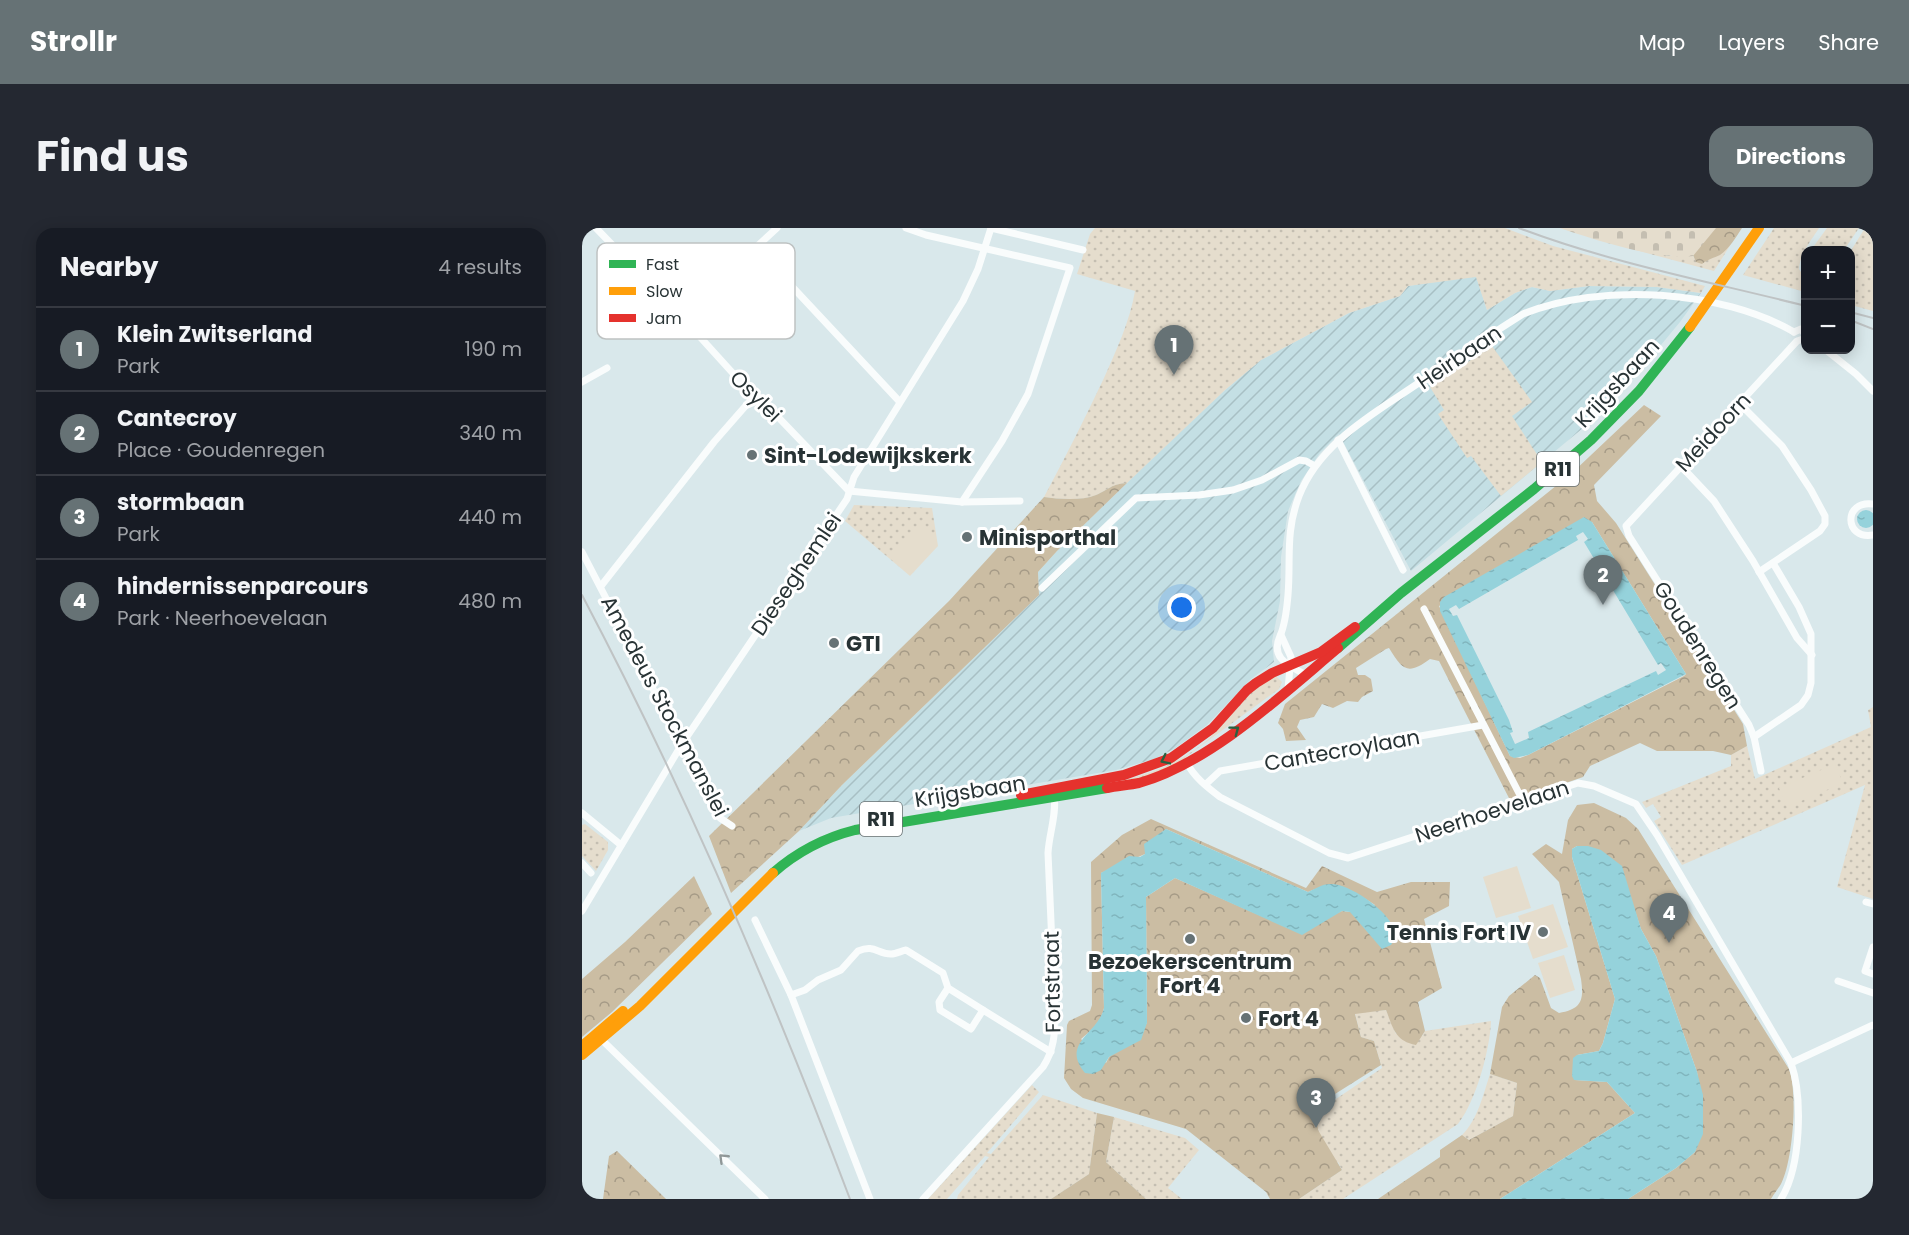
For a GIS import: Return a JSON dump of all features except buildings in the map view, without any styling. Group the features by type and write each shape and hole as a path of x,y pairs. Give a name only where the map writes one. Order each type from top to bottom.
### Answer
{"main road":[{"name":"Krijgsbaan","path":"582,1046 635,1000 735,905 789,858 813,843 841,833 1053,794 1138,783 1187,763 1230,735 1359,632 1390,603 1563,465 1599,433 1650,381 1703,311 1759,228"},
{"name":"Krijgsbaan","path":"1053,794 1142,770 1171,758 1214,728 1247,690 1272,673 1321,652 1377,610 1390,603"},
{"name":"Krijgsbaan","path":"582,1056 639,1007 723,917"}],"street":[{"name":"Osylei","path":"596,228 611,243"},
{"path":"761,243 777,228"},
{"path":"906,228 926,235 1070,268 1028,394 1002,441 962,502"},
{"path":"991,228 1083,250"},
{"name":"Dieseghemlei","path":"582,911 682,744 847,499 854,477 963,301 986,249 991,228"},
{"path":"795,290 899,401"},
{"name":"Heirbaan","path":"1288,689 1291,657 1281,635 1288,596 1288,544 1300,494 1315,466 1338,440 1487,337 1523,314 1544,305 1601,296 1674,297 1714,303 1778,322 1794,332 1793,335 1801,338"},
{"name":"Osylei","path":"702,339 749,391 756,394 849,491"},
{"name":"Meidoorn","path":"1628,522 1801,341"},
{"path":"1831,354 1873,391"},
{"path":"582,382 607,368"},
{"path":"601,586 714,442 756,394"},
{"path":"1740,404 1782,446 1825,516 1825,524 1820,531 1759,573"},
{"path":"1338,440 1403,570"},
{"path":"1042,588 1136,498 1219,493 1262,480 1299,460 1306,460 1315,466"},
{"path":"1681,466 1714,501 1797,638 1812,656"},
{"path":"849,491 962,502 1020,501"},
{"path":"1873,504 1859,505 1852,511 1851,517 1852,526 1857,533 1865,536 1873,535"},
{"name":"Goudenregen","path":"1628,522 1626,526 1629,536 1749,725 1754,737 1761,771"},
{"name":"Amedeus Stockmanslei","path":"582,552 720,818 732,826"},
{"path":"1754,737 1802,705 1811,684 1810,634 1804,617 1773,563"},
{"path":"1424,609 1523,801"},
{"path":"1289,666 1306,675"},
{"name":"Cantecroylaan","path":"1206,784 1220,771 1484,725"},
{"name":"Neerhoevelaan","path":"1187,763 1194,776 1220,797 1336,856 1348,858 1572,784 1585,783 1636,804 1657,834 1791,1062 1798,1091 1795,1161 1790,1181 1781,1199"},
{"name":"Fortstraat","path":"923,1199 1043,1067 1051,1052 1055,1035 1055,1014 1048,840 1055,806 1053,794"},
{"path":"582,813 621,844"},
{"path":"582,863 591,873"},
{"path":"756,920 791,995 870,1199"},
{"path":"791,995 841,970 858,951 869,947 891,954 906,950 943,973 948,988 1051,1052"},
{"path":"1873,947 1865,971 1873,974"},
{"path":"1838,981 1873,993"},
{"path":"948,988 939,1002 940,1010 971,1029 983,1010"},
{"path":"1791,1062 1873,1025"},
{"path":"602,1040 765,1199"}],"shaded area":[{"path":"1476,276 1487,310 1515,293 1532,287 1550,291 1589,286 1657,287 1701,293 1632,380 1595,418 1411,571 1339,434 1320,453 1301,481 1288,511 1281,557 1280,601 1272,641 1274,662 1251,679 1207,725 1174,749 1154,759 1116,770 831,818 799,831 842,785 1039,595 1038,572 1057,551 1168,443 1261,360 1349,313 1400,296 1408,286"}],"green space":[{"path":"1095,228 1505,228 1553,246 1705,286 1701,293 1657,287 1589,286 1550,291 1532,287 1515,293 1487,310 1476,277 1408,286 1400,296 1349,313 1261,360 1225,390 1127,483 1084,498 1044,497 1109,368 1133,302 1135,291 1077,274 1090,234"},
{"path":"1560,228 1716,228 1693,256 1678,256 1626,248"},
{"path":"1707,228 1742,228 1720,255 1702,264 1696,262 1690,248"},
{"path":"1774,228 1819,228 1807,246 1801,246 1799,269 1801,291 1743,275"},
{"path":"1827,228 1859,228 1847,246 1814,246"},
{"path":"1865,228 1873,228 1873,311 1855,306 1854,246"},
{"path":"1731,244 1714,271 1624,247 1670,256 1693,256 1696,261 1719,255"},
{"path":"1492,346 1532,402 1512,416 1542,462 1501,496 1471,456 1467,458 1438,414 1444,410 1430,387"},
{"path":"1644,405 1661,416 1594,485 1597,501 1616,523 1743,724 1747,746 1731,755 1713,751 1657,751 1640,743 1590,766 1583,777 1511,802 1439,661 1430,659 1411,669 1407,668 1398,662 1389,648 1356,668 1358,675 1365,675 1371,679 1373,691 1358,702 1347,701 1333,708 1322,704 1314,717 1300,720 1297,727 1306,740 1286,741 1283,729 1278,723 1285,704 1572,473","holes":["1592,522 1686,674 1528,755 1520,758 1510,756 1439,606"]},
{"path":"1127,483 1038,572 1039,595 842,785 799,831 731,893 709,836 949,601 1044,497 1084,498"},
{"path":"854,505 932,508 938,546 910,576 845,521"},
{"path":"922,525 935,537 935,545 910,573 891,558"},
{"path":"1276,676 1282,682 1279,689 1179,762 1142,779 1111,783 1160,768 1194,750 1217,731 1248,693"},
{"path":"1873,707 1873,899 1837,887 1865,785 1682,865 1654,821 1661,817 1653,804 1646,808 1642,802 1731,766 1731,755 1747,746 1755,779 1871,727 1868,710"},
{"path":"1835,764 1843,783 1787,807 1779,788"},
{"path":"1594,803 1626,818 1638,829 1789,1069 1793,1093 1793,1126 1789,1160 1781,1184 1771,1199 1628,1199 1676,1168 1695,1152 1703,1118 1697,1072 1656,956 1641,929 1634,908 1577,846 1572,849 1572,857 1615,999 1599,1051 1577,1055 1575,1080 1607,1082 1635,1113 1500,1199 1378,1199 1440,1157 1440,1150 1462,1135 1469,1140 1513,1116 1517,1083 1490,1074 1502,1007 1509,996 1535,975 1540,978 1551,1008 1559,1013 1573,1009 1580,1002 1581,979 1559,882 1532,854 1546,844 1562,854 1568,820 1577,805"},
{"path":"1151,819 1306,888 1322,866 1377,892 1411,882 1450,882 1449,906 1424,919 1442,988 1418,1002 1425,1031 1416,1045 1399,1037 1386,1010 1355,1014 1361,1037 1374,1041 1381,1065 1316,1106 1318,1130 1342,1170 1299,1199 1270,1199 1266,1192 1186,1129 1083,1098 1071,1089 1064,1078 1067,1025 1069,1021 1090,1011 1092,1005 1091,862 1122,835","holes":["1166,829 1308,892 1318,888 1336,886 1351,890 1375,905 1350,912 1342,911 1302,934 1175,878 1146,897 1147,1023 1109,1057 1106,1063 1081,1039 1096,1025 1104,1008 1101,873 1145,854"]},
{"path":"585,824 608,842 608,850 596,871 582,856 582,825"},
{"name":"Tennis Fort IV","path":"1517,866 1531,908 1496,918 1483,877"},
{"path":"694,876 712,914 612,1012 582,1037 582,979 625,942"},
{"name":"Tennis Fort IV","path":"1553,904 1568,947 1533,959 1518,916"},
{"name":"Tennis Fort IV","path":"1564,955 1575,990 1550,998 1538,963"},
{"path":"1386,1010 1396,1034 1422,1036 1425,1031 1491,1021 1485,1060 1471,1102 1458,1124 1343,1199 1299,1199 1342,1170 1338,1162 1329,1167 1302,1089 1320,1118 1321,1109 1382,1068 1374,1041 1361,1037 1355,1013"},
{"path":"1490,1074 1517,1083 1513,1116 1469,1140 1462,1135 1476,1114"},
{"path":"1032,1085 1039,1092 987,1153 991,1154 1043,1095 1097,1113 1089,1174 1051,1199 957,1199 989,1157 985,1156 947,1199 928,1199"},
{"path":"1097,1113 1114,1117 1106,1162 1146,1199 1051,1199 1089,1174"},
{"path":"1114,1117 1185,1138 1199,1150 1168,1188 1182,1199 1146,1199 1106,1162"},
{"path":"617,1151 666,1199 603,1199 609,1156"}],"water":[{"path":"1866,510 1872,513 1875,519 1872,525 1866,528 1860,525 1857,519 1860,513"},
{"path":"1584,517 1592,522 1686,674 1528,755 1514,758 1510,756 1440,611 1440,602 1444,597","holes":["1583,532 1588,539 1584,542 1658,665 1661,663 1666,670 1658,675 1656,671 1528,732 1529,738 1515,744 1510,733 1513,732 1509,720 1457,615 1453,616 1449,609 1456,605 1459,609 1578,540 1576,536"]},
{"path":"1166,829 1308,892 1327,884 1338,885 1355,892 1374,904 1388,918 1393,926 1395,938 1391,945 1382,949 1350,912 1342,911 1302,935 1175,878 1146,897 1147,1023 1141,1040 1109,1057 1101,1070 1093,1074 1085,1073 1078,1063 1078,1046 1095,1025 1104,1008 1101,873 1129,856 1140,857 1145,854 1144,844"},
{"path":"1577,846 1588,846 1601,850 1622,866 1641,929 1656,956 1697,1072 1703,1095 1703,1134 1695,1152 1676,1168 1628,1199 1500,1199 1635,1113 1607,1082 1574,1080 1572,1076 1573,1058 1577,1055 1599,1051 1615,999 1572,857 1572,849"}],"railway":[{"path":"1519,228 1625,262 1801,305"},
{"path":"1855,313 1873,318"},
{"path":"1855,322 1873,329"},
{"path":"582,595 656,743 725,893 790,1045 850,1199"}],"traffic: fast":[{"path":"1338,648 1401,593 1534,489 1591,440 1639,391 1690,327"},
{"path":"773,873 811,846 855,830 1107,788"}],"traffic: slow":[{"path":"1690,327 1759,228"},
{"path":"582,1055 640,1006 773,873"},
{"path":"582,1046 623,1011"}],"traffic: jam":[{"path":"1021,795 1124,775 1171,758 1213,728 1256,683 1272,673 1321,652 1355,627"},
{"path":"1107,788 1139,783 1192,760 1244,726 1338,648"}],"place":[{"name":"Klein Zwitserland","path":"1174,375"},
{"name":"Sint-Lodewijkskerk","path":"752,455"},
{"name":"Minisporthal","path":"967,537"},
{"name":"Cantecroy","path":"1603,605"},
{"name":"GTI","path":"834,643"},
{"name":"Tennis Fort IV","path":"1543,932"},
{"name":"Bezoekerscentrum Fort 4","path":"1190,939"},
{"name":"hindernissenparcours","path":"1669,943"},
{"name":"Fort 4","path":"1246,1018"},
{"name":"stormbaan","path":"1316,1128"}]}
